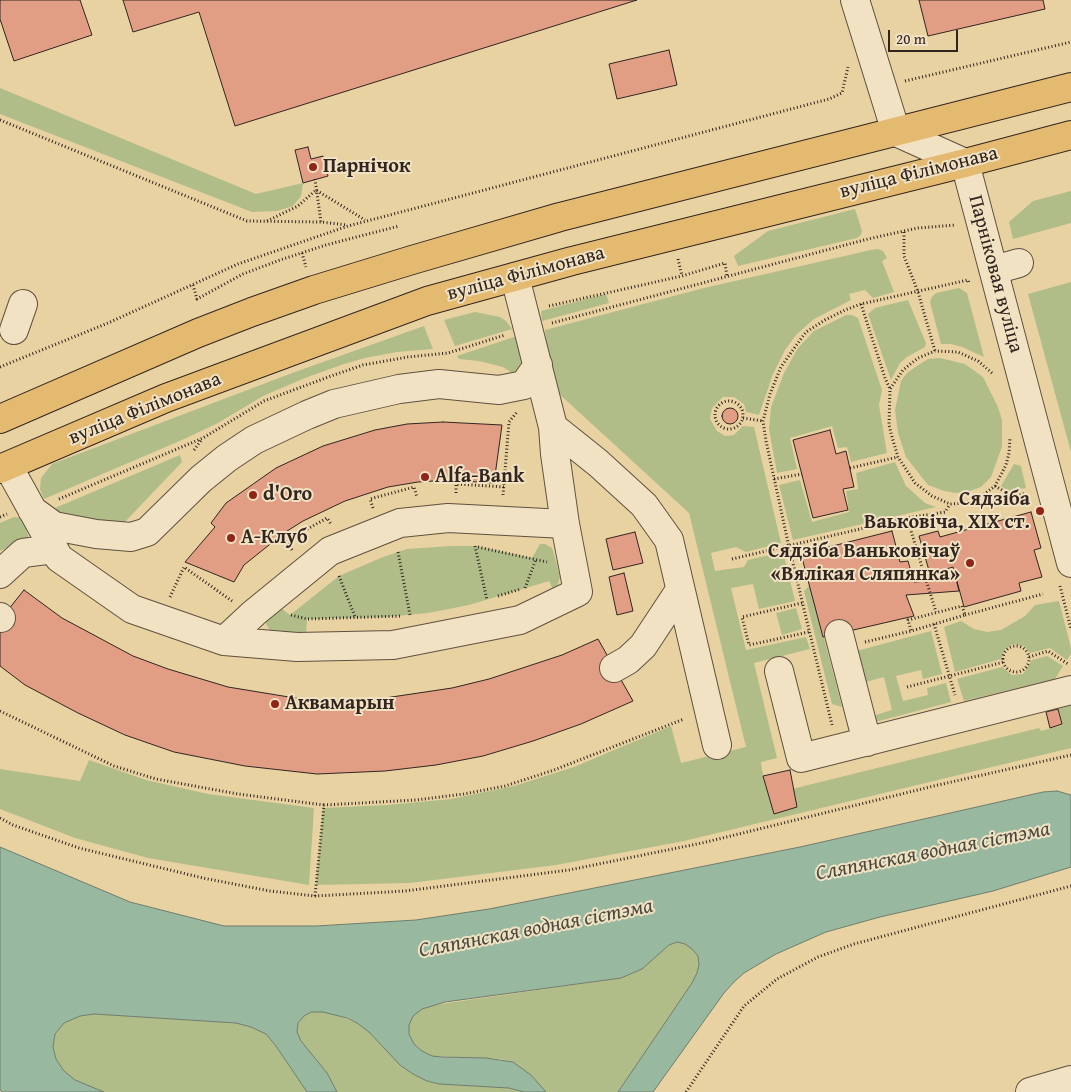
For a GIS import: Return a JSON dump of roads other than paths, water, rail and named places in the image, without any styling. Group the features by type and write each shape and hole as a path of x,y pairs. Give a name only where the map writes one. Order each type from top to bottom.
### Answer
{"main road":[{"path":"0,419 198,333 314,290 560,217 1071,87"},
{"name":"вуліца Філімонава","path":"4,468 166,398 427,301 1071,135"}],"street":[{"path":"855,0 896,132 965,163"},
{"name":"Парніковая вуліца","path":"965,163 1007,267 1065,573"},
{"path":"4,468 31,509 59,558 132,609 224,641 296,646 393,645 520,620 578,592 565,524 553,427 515,277"},
{"path":"14,330 23,304"},
{"path":"31,509 54,526 96,534 131,537 147,532 201,479 227,458 254,440 307,414 334,404 399,389 439,384 498,390 524,385 538,365"},
{"path":"553,427 598,463 644,505 669,540 717,745"},
{"path":"224,641 280,607 330,551 400,523 448,518 565,524"},
{"path":"0,574 23,554 54,549"},
{"path":"614,668 628,660 642,646 680,590"},
{"path":"849,639 867,742"},
{"path":"779,671 801,758 1071,690"},
{"path":"1030,1092 1071,1080"}],"water":[{"name":"Сляпянская водная сістэма","path":"1057,791 1071,795 1071,867 993,891 880,917 826,932 776,954 744,973 724,993 653,1092 618,1092 697,973 699,965 698,956 685,944 677,942 669,945 642,969 621,978 445,1002 422,1009 413,1016 409,1025 409,1034 414,1044 422,1051 432,1056 486,1058 513,1062 531,1075 546,1092 524,1092 509,1088 439,1084 427,1081 400,1065 369,1032 357,1023 347,1018 323,1012 311,1012 304,1016 298,1023 297,1032 301,1041 327,1073 337,1092 307,1092 266,1034 251,1027 236,1023 94,1014 80,1016 64,1023 55,1034 53,1047 56,1059 64,1071 75,1080 104,1092 2,1092 0,1090 0,847 130,902 224,926 316,926 416,920 489,909 800,847 1043,792"}],"place":[{"name":"Парнічoк","path":"313,167"},
{"name":"Alfa-Bank","path":"425,477"},
{"name":"d'Oro","path":"253,495"},
{"name":"Сядзіба Ваьковіча, XIX ст.","path":"1040,511"},
{"name":"А-Клуб","path":"231,538"},
{"name":"Сядзіба Ваньковічаў «Вялікая Сляпянка»","path":"970,563"},
{"name":"Аквамарын","path":"275,704"}]}
